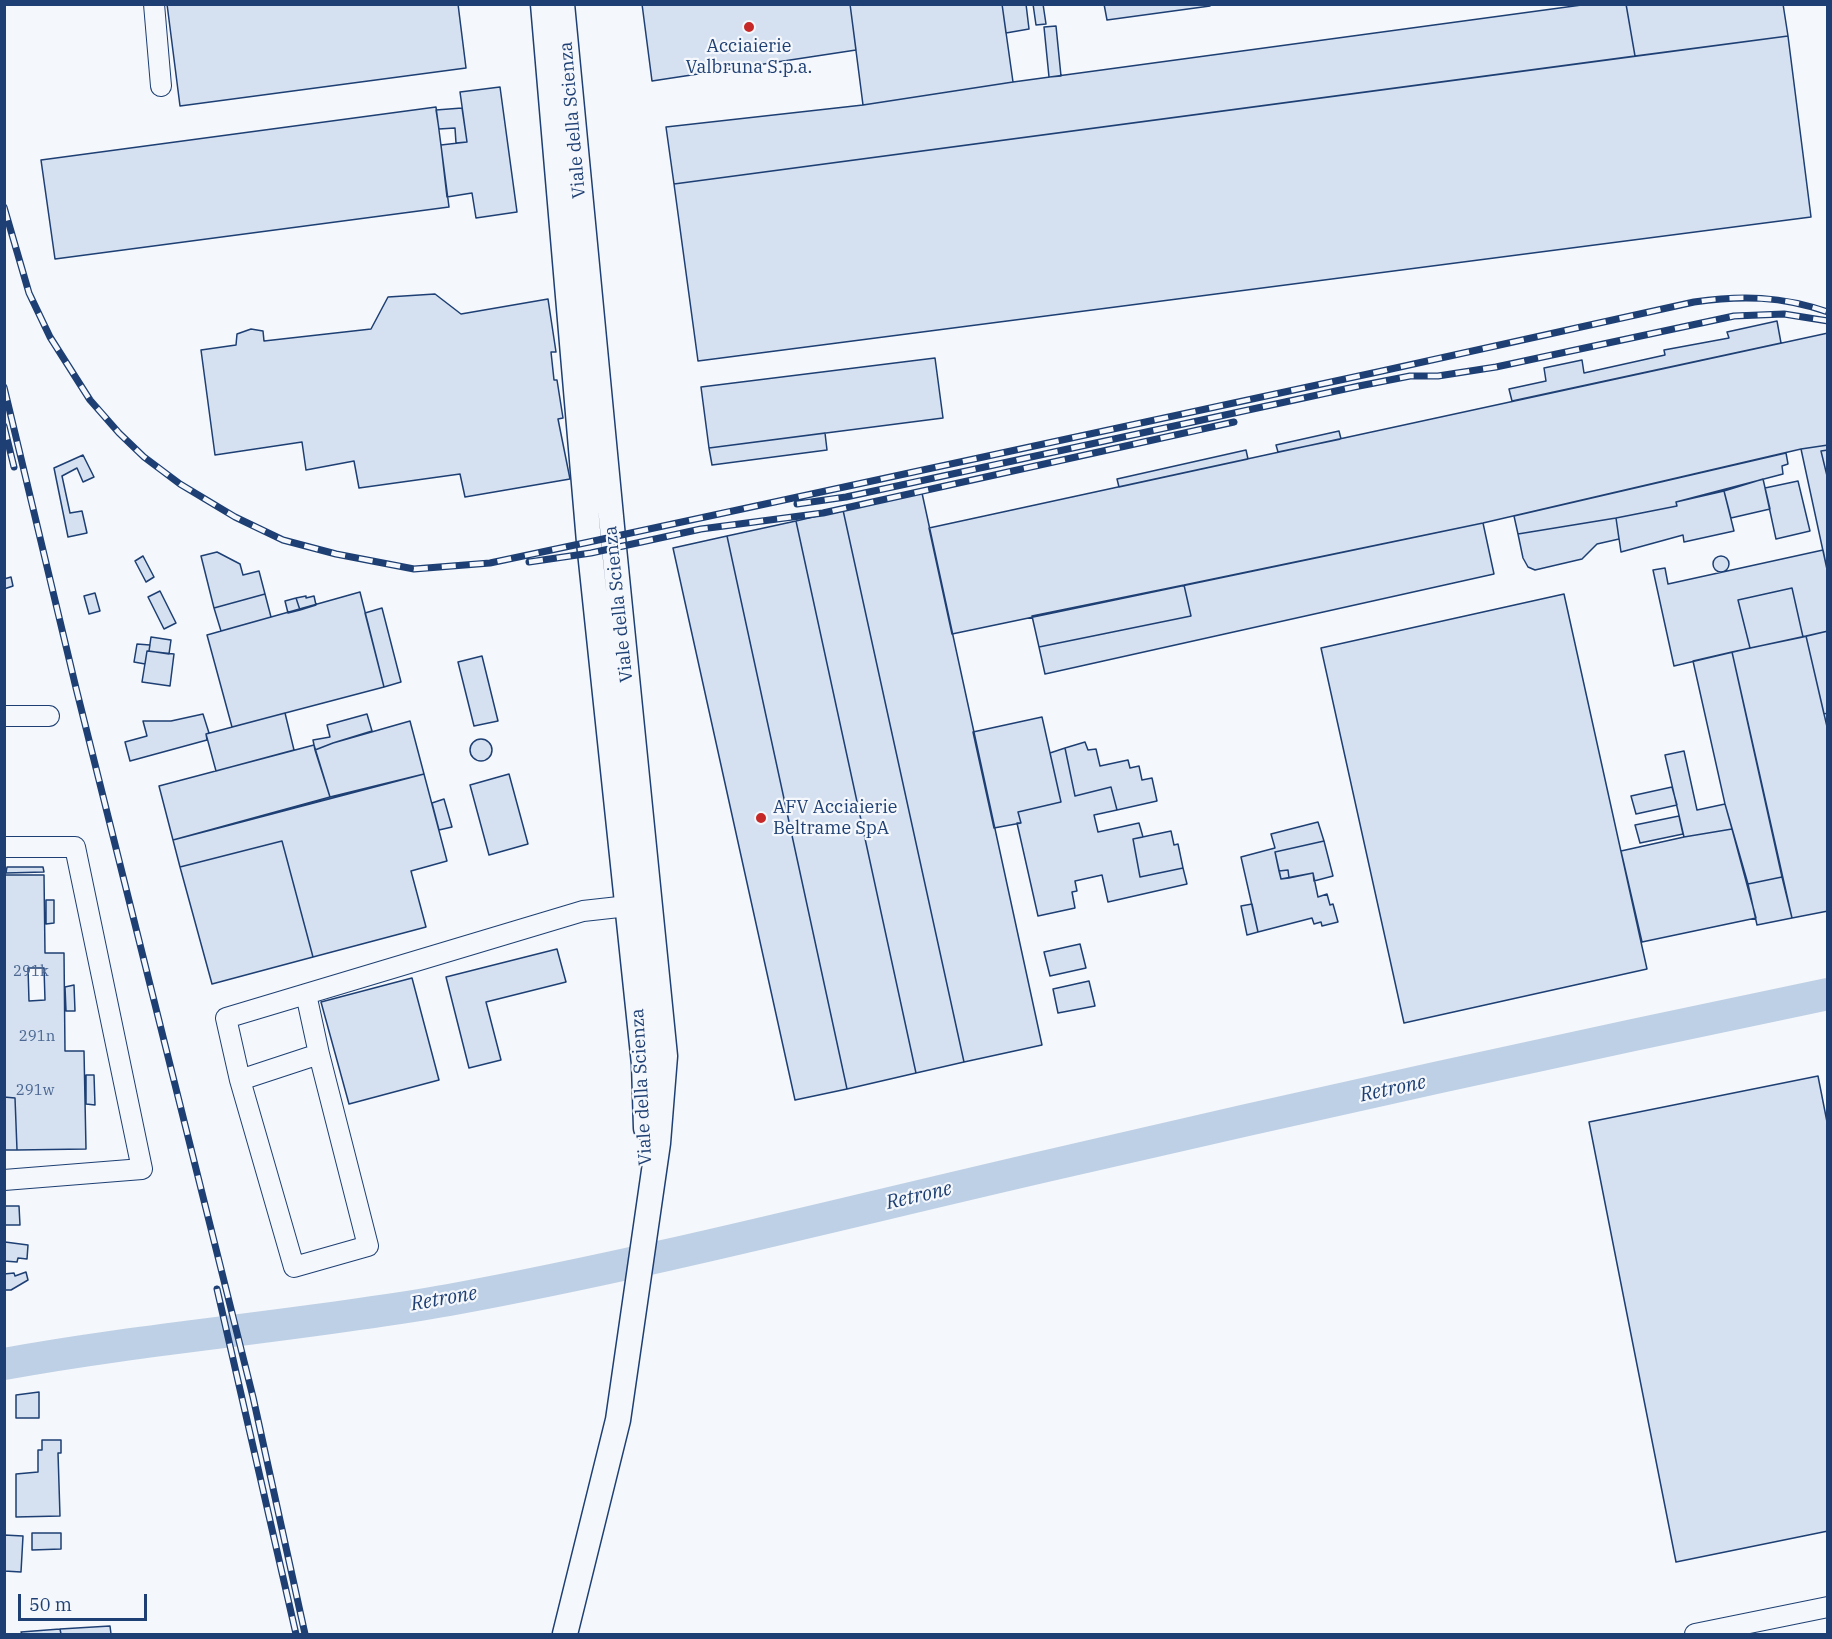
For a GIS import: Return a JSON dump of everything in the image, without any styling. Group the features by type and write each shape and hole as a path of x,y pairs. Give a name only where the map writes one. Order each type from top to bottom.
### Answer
{"main road":[{"name":"Viale della Scienza","path":"543,4 589,542 644,1064 648,1202"},
{"name":"Viale della Scienza","path":"562,4 665,1056 658,1143 618,1419 566,1634"}],"street":[{"path":"154,4 161,86"},
{"path":"4,716 49,716"},
{"path":"4,847 75,847 142,1169 4,1180"},
{"path":"306,994 368,1246 294,1267 240,1080 226,1018 306,994 583,911 627,906"},
{"path":"240,1080 319,1054"},
{"path":"1695,1635 1827,1607"}],"building":[{"path":"167,4 458,4 466,68 180,106"},
{"name":"Acciaierie Valbruna S.p.a.","path":"642,4 850,4 856,50 652,81"},
{"path":"850,4 1002,4 1013,82 863,105"},
{"path":"1002,4 1026,4 1029,29 1006,33"},
{"path":"1033,4 1043,4 1046,24 1036,25"},
{"path":"1104,4 1210,4 1210,6 1107,20"},
{"path":"1589,4 1626,4 1635,56 674,184 666,127 863,105 1013,82"},
{"path":"1626,4 1783,4 1788,36 1635,56"},
{"path":"1056,26 1061,76 1049,77 1044,27"},
{"path":"1788,36 1811,217 698,361 674,184"},
{"path":"500,87 517,212 476,218 472,193 447,197 441,145 467,142 460,92"},
{"path":"436,107 449,207 55,259 41,160"},
{"path":"462,108 467,142 456,143 455,128 439,129 436,110"},
{"path":"435,294 461,314 548,299 556,352 551,352 554,380 557,380 563,418 558,419 570,479 465,497 460,474 359,488 354,461 306,470 302,442 215,455 201,350 236,345 237,334 251,329 263,331 264,341 371,329 388,297"},
{"path":"1777,321 1781,343 1512,401 1509,389 1546,381 1544,368 1582,360 1584,373 1665,355 1664,350 1729,338 1727,332"},
{"path":"1828,333 1828,445 1801,449 1483,523 952,634 929,528"},
{"path":"935,358 943,418 709,448 701,387"},
{"path":"1339,431 1341,439 1278,452 1276,445"},
{"path":"825,433 827,450 712,465 709,448"},
{"path":"1828,445 1828,450 1821,451 1828,480 1828,574 1801,449"},
{"path":"1246,450 1248,459 1119,487 1117,479"},
{"path":"1828,450 1828,480 1821,451"},
{"path":"1786,453 1788,464 1782,466 1783,474 1676,502 1677,506 1518,534 1514,516"},
{"path":"83,455 94,477 83,482 77,468 62,476 70,513 82,511 87,533 68,537 54,468"},
{"path":"1763,479 1770,509 1731,518 1724,491"},
{"path":"1798,481 1810,531 1776,539 1765,488"},
{"path":"1724,491 1734,531 1684,542 1683,535 1621,552 1616,518 1677,506 1676,502"},
{"path":"922,493 1042,1045 964,1062 843,510"},
{"path":"843,510 964,1062 916,1073 796,521"},
{"path":"1616,518 1619,539 1597,544 1582,559 1535,570 1528,567 1523,558 1518,534"},
{"path":"796,521 916,1073 847,1089 727,536"},
{"path":"1483,523 1494,574 1045,674 1039,647 1191,616 1184,585"},
{"name":"AFV Acciaierie Beltrame SpA","path":"727,536 847,1089 795,1100 673,548"},
{"path":"1823,550 1828,574 1828,631 1803,637 1792,588 1738,600 1750,648 1674,666 1653,570 1665,568 1668,584"},
{"path":"217,552 240,564 243,575 259,571 265,594 214,608 201,556"},
{"path":"143,556 154,577 146,582 135,561"},
{"path":"1718,556 1724,556 1729,564 1727,570 1718,572 1713,567 1713,561"},
{"path":"11,577 13,586 4,589 4,579"},
{"path":"1184,585 1191,616 1039,647 1032,616"},
{"path":"1792,588 1803,637 1750,648 1738,600"},
{"path":"160,591 176,623 164,629 148,597"},
{"path":"360,592 384,687 232,727 207,635"},
{"path":"95,593 100,611 89,614 84,596"},
{"path":"265,594 271,617 221,631 214,608"},
{"path":"1564,594 1647,969 1404,1023 1321,648"},
{"path":"306,596 306,598 314,596 316,605 300,610 296,598"},
{"path":"296,598 300,610 288,613 285,601"},
{"path":"382,608 401,682 384,687 365,613"},
{"path":"1828,631 1828,713 1824,714 1806,636"},
{"path":"1806,636 1828,731 1828,911 1792,918 1732,652"},
{"path":"151,637 171,640 169,654 149,651"},
{"path":"137,644 150,645 145,664 134,662"},
{"path":"147,651 174,654 170,686 142,682"},
{"path":"1732,652 1782,877 1748,884 1725,804 1693,661"},
{"path":"482,656 498,721 474,726 458,662"},
{"path":"285,713 294,750 216,771 206,734"},
{"path":"203,714 209,733 206,734 207,740 130,761 125,742 147,736 143,721 171,721"},
{"path":"367,714 372,731 315,750 313,740 330,737 327,725"},
{"path":"1042,717 1061,802 1018,812 1021,823 994,828 973,732"},
{"path":"410,721 424,774 330,797 315,750"},
{"path":"481,739 489,742 492,750 489,758 481,761 473,758 470,750 473,742"},
{"path":"1085,742 1088,750 1096,749 1100,766 1128,760 1130,768 1139,766 1142,780 1152,778 1157,801 1117,810 1111,787 1075,796 1065,748"},
{"path":"314,745 330,797 173,840 159,786"},
{"path":"1065,748 1075,796 1111,787 1117,810 1094,815 1098,832 1139,823 1143,837 1133,839 1140,877 1183,868 1187,884 1108,902 1102,875 1075,881 1077,891 1072,892 1075,908 1038,916 1017,823 1021,823 1018,812 1061,802 1050,753"},
{"path":"1684,751 1697,810 1725,804 1732,829 1684,837 1665,755"},
{"path":"424,774 447,861 411,871 426,927 313,957 282,841 180,867 173,840"},
{"path":"509,774 528,844 489,855 470,785"},
{"path":"1672,787 1677,805 1636,814 1631,796"},
{"path":"444,799 452,827 439,830 432,803"},
{"path":"1679,816 1683,834 1640,843 1635,825"},
{"path":"1318,822 1324,841 1275,852 1281,879 1313,873 1318,897 1327,894 1330,905 1333,904 1338,922 1322,926 1321,922 1314,924 1312,918 1258,932 1241,857 1275,848 1271,834"},
{"path":"1732,829 1756,918 1642,942 1621,851"},
{"path":"1171,831 1174,845 1178,844 1183,868 1140,877 1133,839"},
{"path":"282,841 313,957 212,984 180,867"},
{"path":"1324,841 1333,876 1314,881 1313,873 1289,878 1288,870 1279,871 1275,852"},
{"path":"7,867 43,867 44,872 6,873"},
{"path":"1288,870 1289,878 1281,879 1279,871"},
{"path":"4,875 44,875 45,953 64,953 65,1051 84,1051 86,1149 17,1150 15,1098 4,1097"},
{"path":"1782,877 1792,918 1757,925 1748,884"},
{"path":"46,900 54,900 54,923 46,924"},
{"path":"1252,904 1258,932 1247,935 1241,906"},
{"path":"1080,944 1086,968 1050,976 1044,952"},
{"path":"557,949 566,982 486,1002 501,1060 469,1068 446,977"},
{"path":"28,968 44,968 45,1000 29,1001"},
{"path":"412,978 439,1080 349,1104 321,1002"},
{"path":"1089,981 1095,1006 1058,1013 1053,989"},
{"path":"74,985 75,1011 66,1011 65,987"},
{"path":"86,1075 94,1075 95,1105 86,1104"},
{"path":"1818,1076 1828,1127 1828,1531 1676,1562 1589,1122"},
{"path":"4,1097 15,1098 17,1150 4,1150"},
{"path":"6,1206 19,1206 20,1225 4,1225"},
{"path":"5,1242 28,1245 27,1259 18,1258 17,1262 4,1261"},
{"path":"26,1272 28,1280 11,1290 4,1290 4,1274 14,1273 15,1276"},
{"path":"39,1392 39,1418 16,1418 16,1395"},
{"path":"42,1440 61,1440 61,1453 58,1453 60,1516 16,1517 16,1474 38,1472 38,1450 42,1450"},
{"path":"32,1533 61,1533 61,1549 32,1550"},
{"path":"4,1535 23,1536 21,1572 4,1571"},
{"path":"110,1626 111,1634 61,1634 60,1629"},
{"path":"60,1629 61,1634 22,1634 21,1632"}],"waterway":[{"name":"Retrone","path":"4,1364 115,1346 394,1309 600,1270 1342,1099 1828,994"}],"railway":[{"path":"4,207 29,293 50,337 90,400 144,457 180,484 235,517 283,540 336,554 414,569 490,563 1694,302 1729,298 1761,298 1794,303 1828,312"},
{"path":"797,504 846,497 1359,386 1410,376 1438,376 1496,367 1734,316 1784,314 1828,321"},
{"path":"4,387 76,688 253,1397 305,1634"},
{"path":"529,562 591,553 701,529 823,513 1234,422"},
{"path":"4,426 14,467"},
{"path":"217,1289 296,1634"}],"place":[{"name":"Acciaierie Valbruna S.p.a.","path":"749,27"},
{"name":"AFV Acciaierie Beltrame SpA","path":"761,818"}]}
